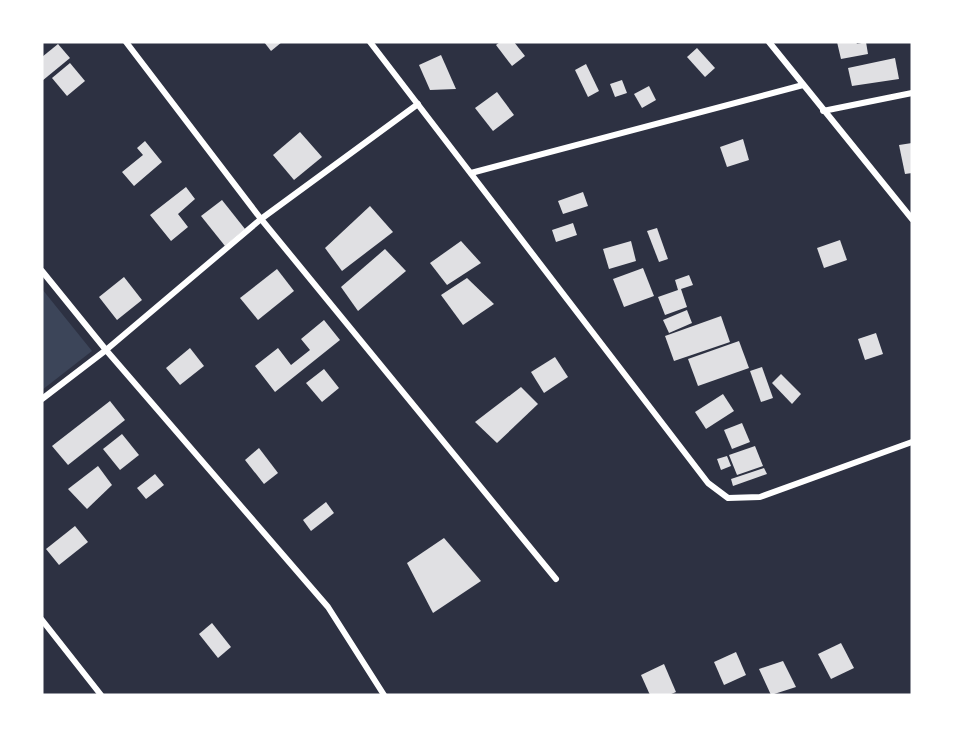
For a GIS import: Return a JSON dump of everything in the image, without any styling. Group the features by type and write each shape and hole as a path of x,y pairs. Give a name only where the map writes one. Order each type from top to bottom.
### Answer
{"street":[{"path":"126,42 261,219 556,579"},
{"path":"370,42 708,483 728,498 760,497 912,442"},
{"path":"769,42 912,219"},
{"path":"471,173 803,85"},
{"path":"823,111 912,93"},
{"path":"42,399 106,350 261,219 418,104"},
{"path":"42,271 106,350 328,607 384,695"},
{"path":"42,620 101,695"}],"shaded area":[{"path":"42,289 92,351 42,390"}],"building":[{"path":"264,42 282,42 271,51"},
{"path":"500,42 514,42 525,56 512,66 496,45"},
{"path":"837,42 856,42 857,44 866,42 868,54 841,59"},
{"path":"58,44 70,58 42,81 42,57"},
{"path":"697,48 715,68 705,77 687,57"},
{"path":"441,55 456,89 430,90 419,65"},
{"path":"895,58 899,79 852,86 848,68"},
{"path":"70,63 85,81 67,96 52,78"},
{"path":"586,64 599,91 588,97 575,70"},
{"path":"622,80 627,93 615,97 610,84"},
{"path":"649,86 656,100 642,108 634,94"},
{"path":"497,92 514,115 493,131 475,108"},
{"path":"300,132 322,157 294,180 273,155"},
{"path":"743,139 749,160 727,167 720,147"},
{"path":"145,141 162,162 134,186 122,172 143,155 137,148"},
{"path":"912,143 912,173 905,174 899,145"},
{"path":"186,187 195,199 178,214 188,227 171,241 150,215"},
{"path":"583,192 588,206 563,214 558,201"},
{"path":"222,200 245,229 225,246 201,216"},
{"path":"370,206 393,232 342,271 325,248"},
{"path":"573,223 577,235 556,242 552,230"},
{"path":"657,228 668,259 659,262 647,231"},
{"path":"840,240 847,260 824,268 817,248"},
{"path":"461,241 481,263 447,285 430,263"},
{"path":"631,241 636,261 609,269 603,249"},
{"path":"385,249 406,271 358,311 341,287"},
{"path":"643,268 654,296 624,307 613,279"},
{"path":"277,269 294,291 258,320 240,298"},
{"path":"689,275 693,285 681,289 687,307 665,315 658,297 678,290 675,280"},
{"path":"124,277 142,300 117,320 99,297"},
{"path":"467,278 494,304 463,325 441,295"},
{"path":"687,310 692,323 669,333 663,320"},
{"path":"721,316 730,342 674,361 665,336"},
{"path":"324,320 340,340 275,392 255,366 278,348 291,365 310,350 301,339"},
{"path":"876,333 883,354 865,360 858,339"},
{"path":"739,341 749,368 698,386 688,359"},
{"path":"190,348 204,366 180,385 166,368"},
{"path":"555,357 568,377 544,393 531,372"},
{"path":"762,367 773,398 761,402 750,371"},
{"path":"324,369 339,388 322,402 306,383"},
{"path":"781,374 801,394 792,404 772,383"},
{"path":"521,387 538,404 497,443 475,422"},
{"path":"723,394 734,411 706,429 695,412"},
{"path":"110,401 125,420 68,465 52,446"},
{"path":"742,423 750,442 732,449 724,430"},
{"path":"122,434 139,455 120,470 103,449"},
{"path":"755,446 763,466 737,475 729,455"},
{"path":"259,448 278,473 264,484 245,460"},
{"path":"727,456 731,466 721,470 717,459"},
{"path":"98,466 112,485 87,509 68,489"},
{"path":"764,468 767,474 733,486 731,479"},
{"path":"155,474 164,485 146,499 137,488"},
{"path":"326,502 334,513 311,531 303,520"},
{"path":"75,526 88,542 59,565 46,549"},
{"path":"444,538 481,581 433,613 407,563"},
{"path":"212,623 231,647 218,658 199,634"},
{"path":"841,643 854,668 831,679 818,654"},
{"path":"736,652 746,675 724,685 714,662"},
{"path":"783,661 796,687 771,695 759,669"},
{"path":"664,664 676,692 669,695 650,695 641,675"}]}
